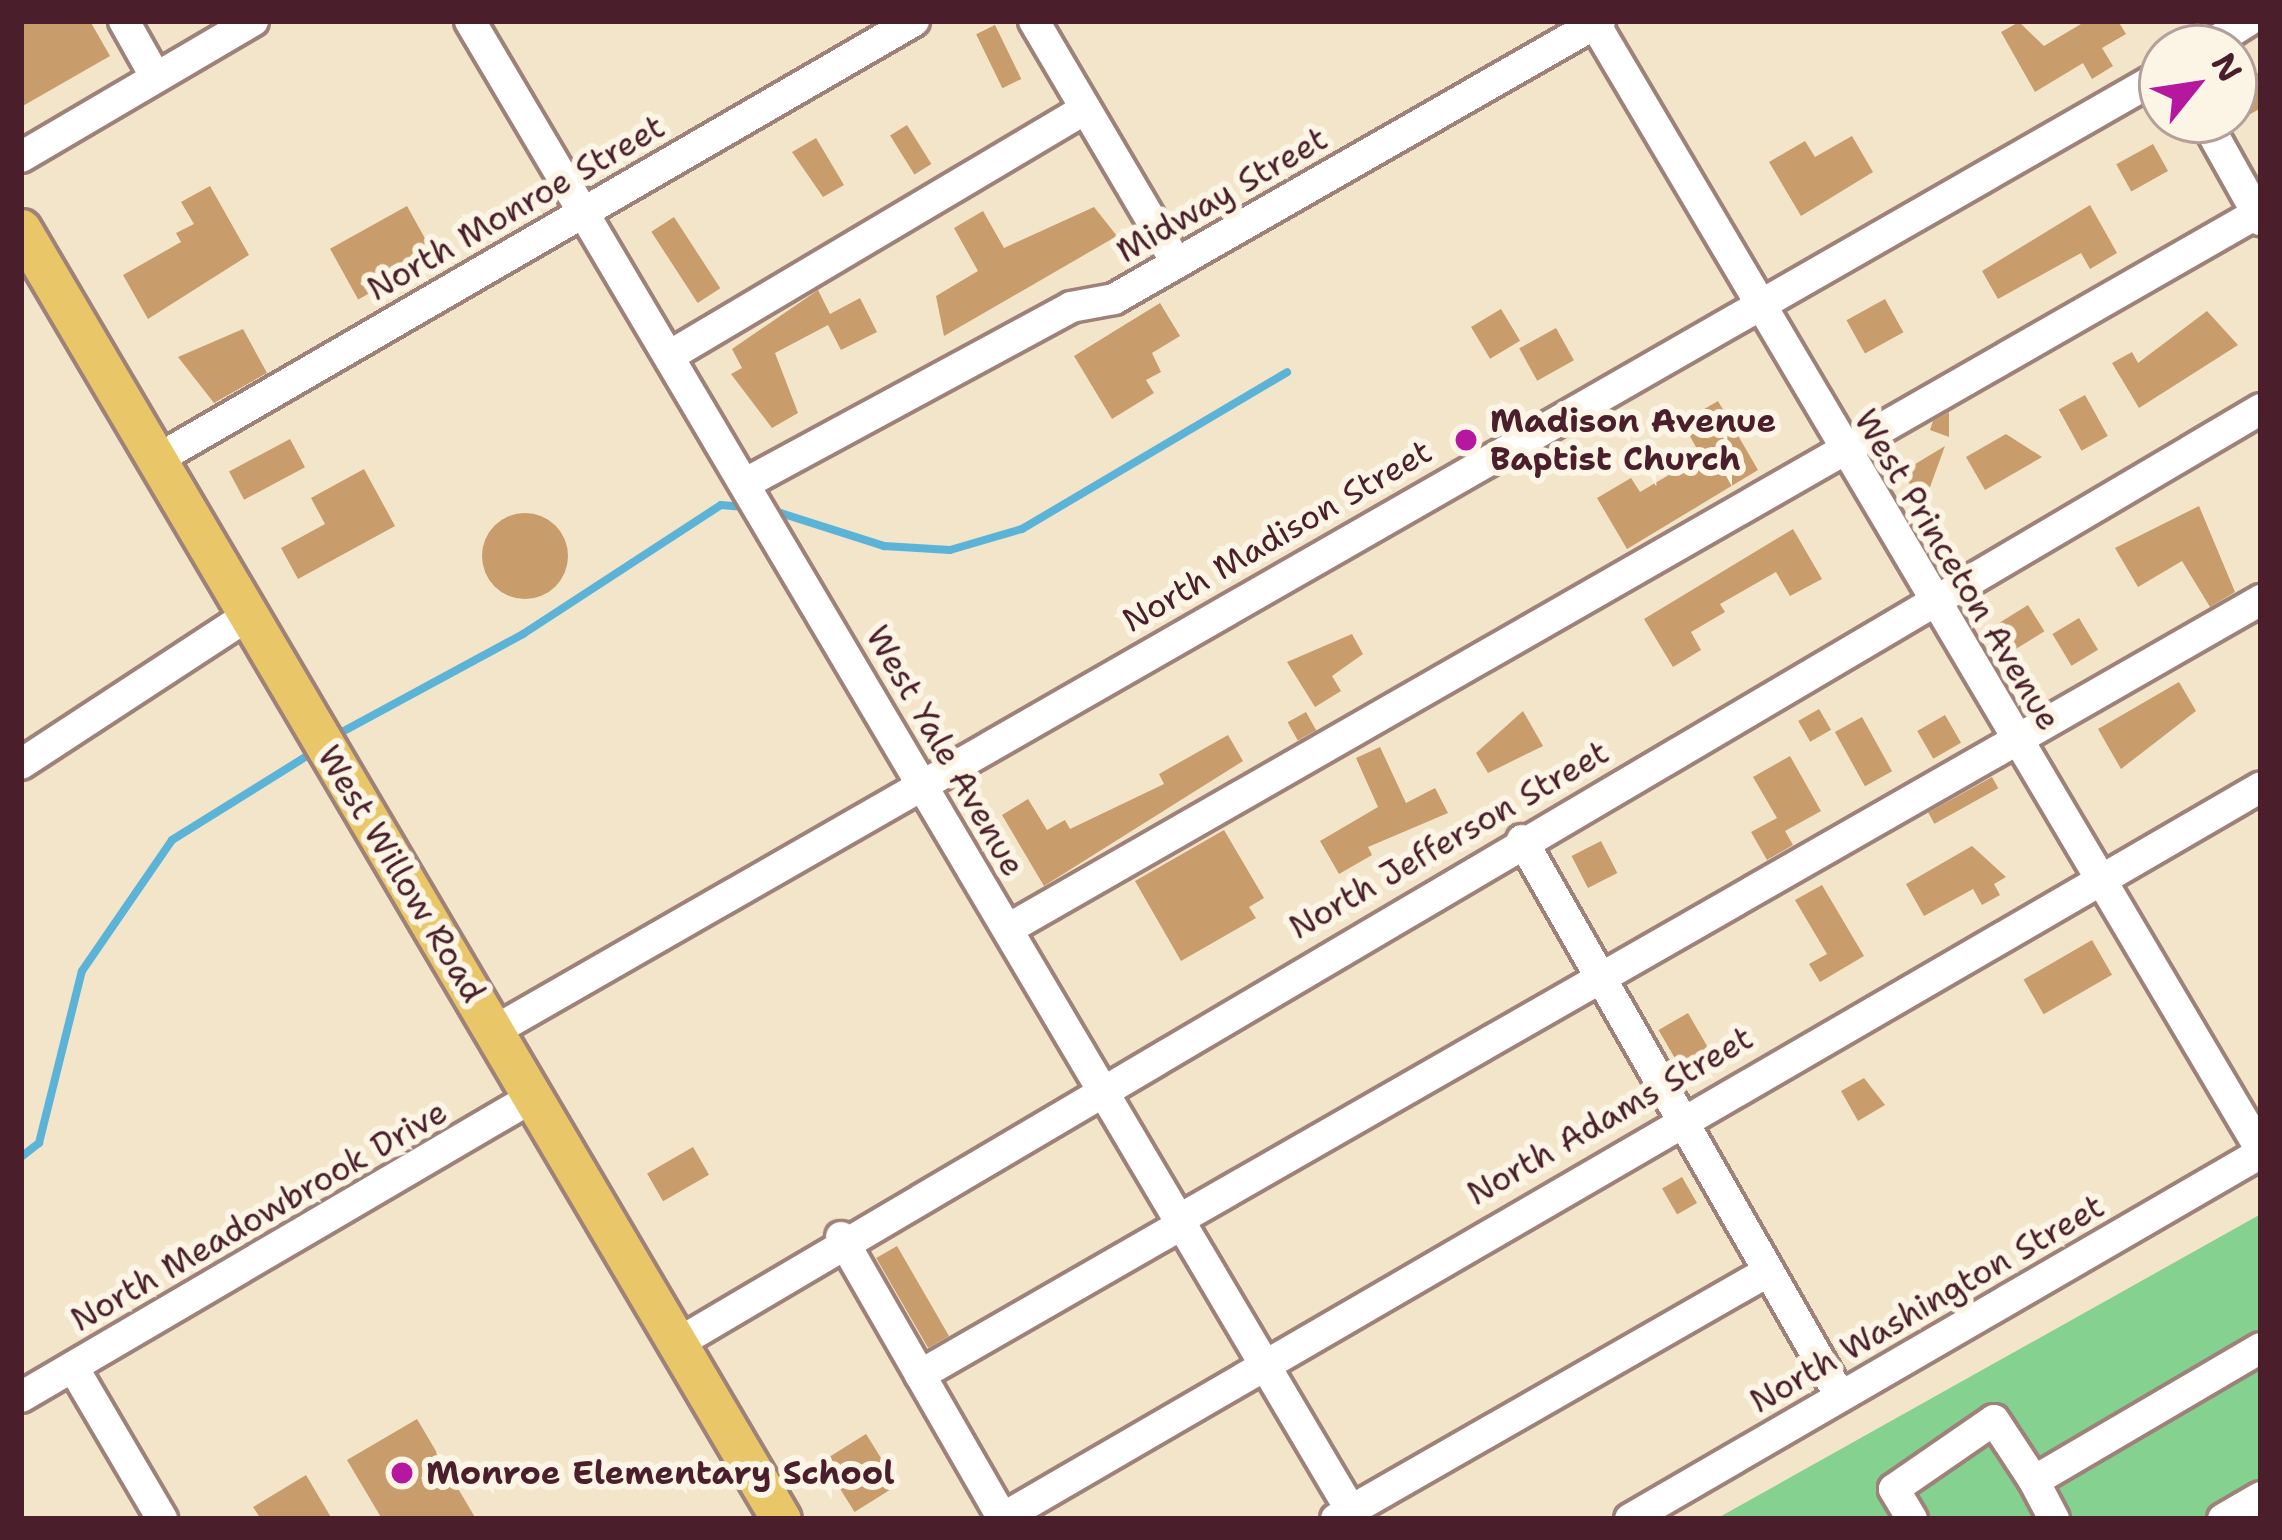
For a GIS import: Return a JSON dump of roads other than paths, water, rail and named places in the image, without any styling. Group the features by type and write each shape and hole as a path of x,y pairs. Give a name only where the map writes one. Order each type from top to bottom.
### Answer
{"main road":[{"name":"West Willow Road","path":"21,229 781,1519"}],"street":[{"path":"124,21 155,76"},
{"path":"21,157 253,21"},
{"name":"West Yale Avenue","path":"470,21 1102,1084 1348,1516"},
{"name":"North Monroe Street","path":"156,460 914,21"},
{"path":"1034,21 1176,262"},
{"name":"Midway Street","path":"747,484 1176,262 1598,23"},
{"name":"West Princeton Avenue","path":"1598,23 1844,449 2261,1151"},
{"name":"North Madison Street","path":"494,1031 919,781 2138,89"},
{"path":"671,355 1086,109"},
{"path":"1008,929 2260,215 2219,144"},
{"name":"North Jefferson Street","path":"678,1342 841,1237 2261,409"},
{"path":"920,1375 1598,979 2261,600"},
{"path":"22,759 249,616"},
{"name":"North Adams Street","path":"1002,1519 1262,1358 2261,787"},
{"path":"1522,840 1677,1119 1840,1396"},
{"name":"North Meadowbrook Drive","path":"21,1397 533,1097"},
{"name":"North Washington Street","path":"1630,1519 2261,1151"},
{"path":"841,1237 1002,1519"},
{"path":"1348,1516 1767,1272"},
{"path":"2034,1481 2261,1348"},
{"path":"73,1367 162,1519"},
{"path":"1912,1519 1894,1489 1994,1420 2054,1519"},
{"path":"2222,1519 2261,1497"}],"waterway":[{"path":"771,510 884,546 950,550 1022,529 1287,372"},
{"path":"342,732 523,634 721,505 744,507"},
{"path":"21,1157 39,1143 82,971 172,840 307,756"}],"place":[{"name":"Madison Avenue Baptist Church","path":"1466,440"},
{"name":"Monroe Elementary School","path":"402,1473"}]}
